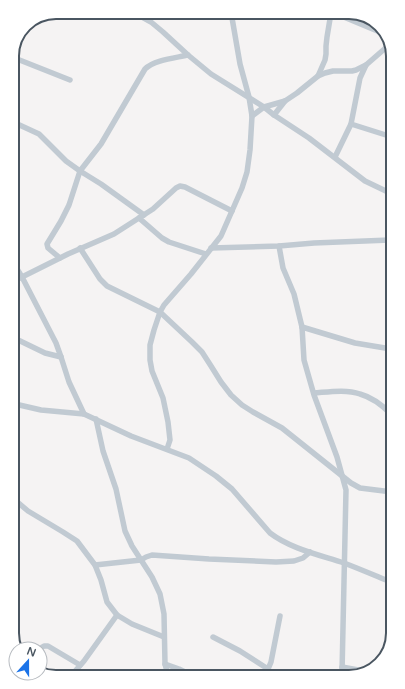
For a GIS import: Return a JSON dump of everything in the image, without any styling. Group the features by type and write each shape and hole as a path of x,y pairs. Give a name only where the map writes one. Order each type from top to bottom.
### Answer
{"street":[{"path":"145,19 211,74 249,97 309,138 365,181 386,191"},
{"path":"167,449 170,440 168,422 163,398 152,371 150,360 150,346 154,330 164,305 221,236 242,188 247,172 252,116 249,97 240,64 232,19"},
{"path":"318,76 325,60 326,42 330,19"},
{"path":"360,21 372,27"},
{"path":"252,116 264,107 285,101 318,76 333,71 352,71 366,65 385,48"},
{"path":"60,258 48,248 46,244 61,221 69,205 80,171 101,144 145,69 154,62 188,55"},
{"path":"19,60 70,80"},
{"path":"335,157 351,124 360,78 366,65"},
{"path":"274,115 285,101"},
{"path":"351,124 386,135"},
{"path":"19,125 39,134 66,161 102,184 142,216 162,238 206,254"},
{"path":"19,278 80,248 114,234 152,209 180,186 185,186 232,211"},
{"path":"211,248 386,240"},
{"path":"278,246 283,268 294,294 302,327 304,360 346,490 342,670"},
{"path":"80,248 100,279 107,286 160,312 202,352 231,395 242,404 253,412 282,428 350,483 360,488 386,491"},
{"path":"19,272 56,343 69,382 84,414"},
{"path":"302,327 355,343 386,348"},
{"path":"19,340 45,353 61,357"},
{"path":"314,393 344,391 361,394 386,410"},
{"path":"19,405 41,410 84,414 131,436 189,458 232,489 270,533 277,538 386,580"},
{"path":"96,419 103,451 116,488 125,531 132,546 152,577 160,594 164,614 165,664 167,670"},
{"path":"19,504 28,512 77,541 94,565 101,580 107,602 117,615 132,624 164,637"},
{"path":"94,565 141,560 152,555 209,560 276,562 294,561 303,558 310,552"},
{"path":"76,670 117,615"},
{"path":"268,670 271,662 280,616"},
{"path":"213,637 240,651 264,670"},
{"path":"48,646 80,665"},
{"path":"165,664 181,670"}]}
